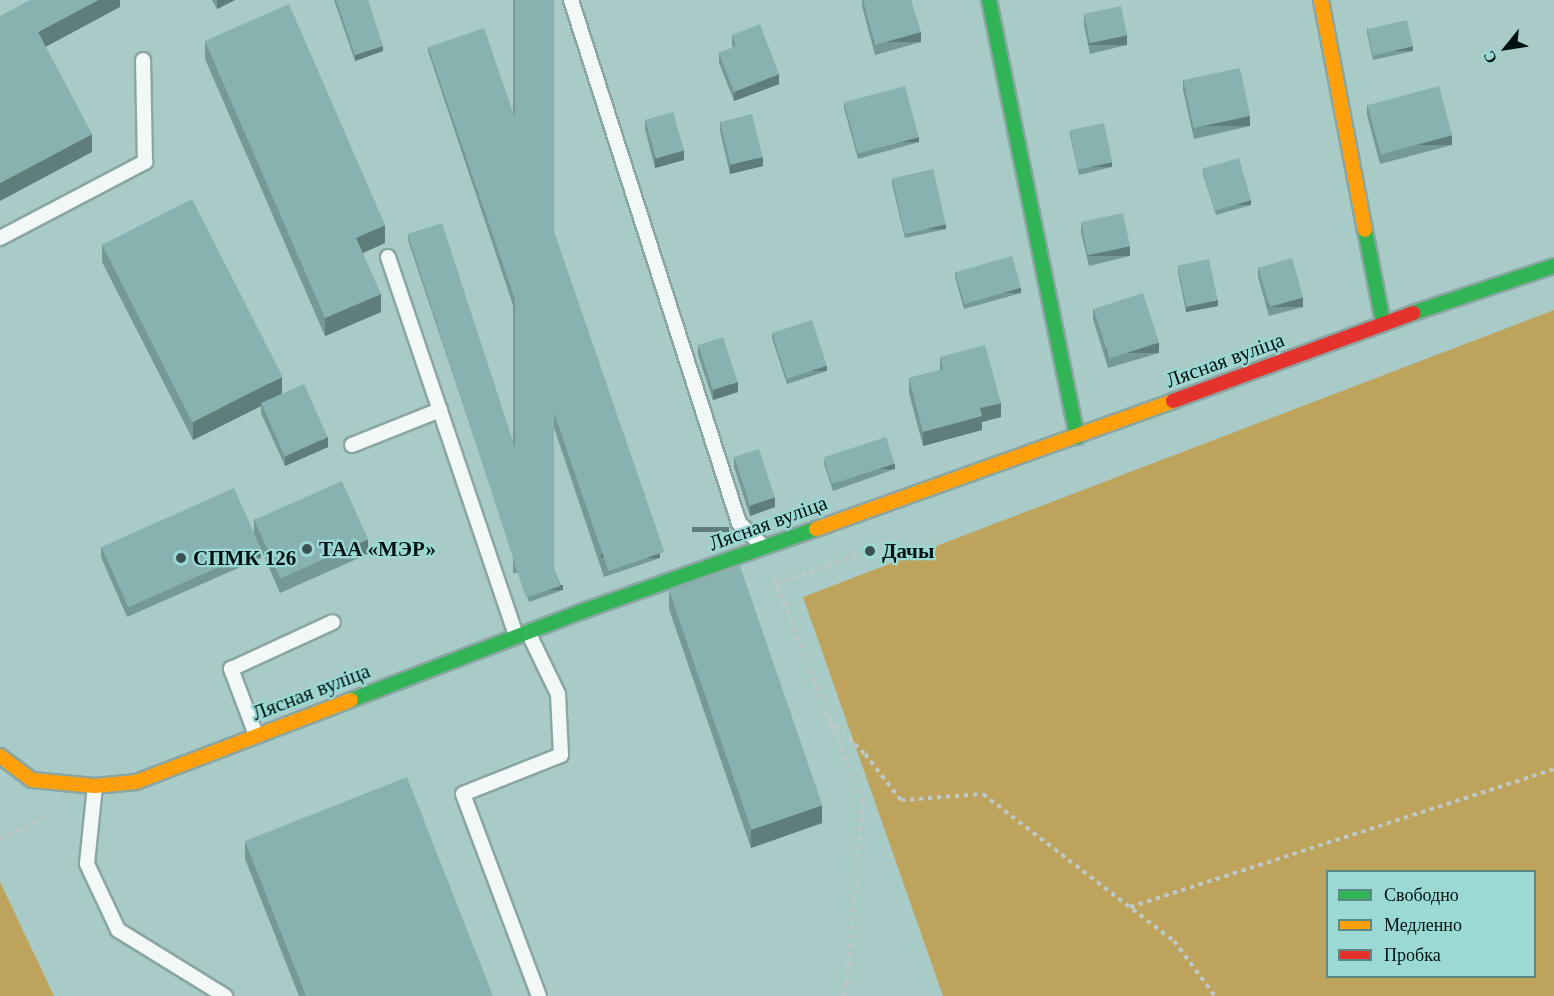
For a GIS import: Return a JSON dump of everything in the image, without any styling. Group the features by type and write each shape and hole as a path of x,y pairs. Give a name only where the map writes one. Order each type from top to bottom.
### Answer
{"street":[{"path":"989,0 1077,437"},
{"path":"1321,0 1383,323"},
{"name":"Лясная вуліца","path":"0,756 32,780 95,786 136,783 522,634 1077,437 1383,323 1554,266"}],"lane":[{"path":"572,0 739,523 764,547"},
{"path":"0,238 146,162 143,60"},
{"path":"388,257 440,410 522,634 558,694 561,755 463,794 540,996"},
{"path":"352,445 440,410"},
{"path":"256,735 231,669 333,622"},
{"path":"95,786 87,864 118,930 225,996"}],"path":[{"path":"764,547 776,584 863,800 847,983 843,996"},
{"path":"776,584 870,551"},
{"path":"829,719 865,754 901,800 983,794 1174,941 1215,996"},
{"path":"1130,907 1554,769"},
{"path":"0,839 41,820 58,784"}],"shaded area":[{"path":"1554,310 1554,996 943,996 803,597"},
{"path":"0,882 54,996 0,996"}],"building":[{"path":"30,0 98,0 38,32 92,134 0,183 0,16"},
{"path":"336,0 368,0 383,46 355,55"},
{"path":"515,0 554,0 554,568 515,568"},
{"path":"863,0 911,0 921,32 875,45"},
{"path":"289,4 385,225 356,238 381,294 325,318 205,41"},
{"path":"1121,6 1127,35 1090,43 1084,14"},
{"path":"1407,20 1413,46 1373,56 1367,29"},
{"path":"760,24 779,74 734,92 719,53 736,46 732,35"},
{"path":"484,28 664,552 609,571 428,47"},
{"path":"1240,68 1250,116 1193,128 1183,80"},
{"path":"905,86 919,137 858,153 844,102"},
{"path":"1439,86 1452,135 1381,154 1368,105"},
{"path":"673,112 684,150 656,158 645,120"},
{"path":"752,114 763,157 731,165 720,122"},
{"path":"1104,123 1112,162 1078,169 1070,130"},
{"path":"1239,158 1251,200 1215,211 1202,168"},
{"path":"933,169 946,225 905,234 892,178"},
{"path":"192,199 282,376 192,422 102,245"},
{"path":"1123,213 1130,246 1088,255 1081,222"},
{"path":"442,223 560,586 526,597 408,234"},
{"path":"1012,256 1021,288 964,304 955,272"},
{"path":"1292,258 1303,297 1270,307 1258,268"},
{"path":"1209,259 1218,300 1186,307 1178,266"},
{"path":"1143,293 1159,342 1110,359 1094,309"},
{"path":"812,320 827,366 787,379 772,333"},
{"path":"723,337 738,382 713,390 698,345"},
{"path":"985,345 1001,403 980,408 982,416 923,432 909,378 943,369 940,357"},
{"path":"304,384 328,437 285,456 261,403"},
{"path":"886,437 895,464 832,484 823,457"},
{"path":"759,449 775,498 750,506 734,457"},
{"path":"342,481 368,539 280,579 254,520"},
{"name":"СПМК 126","path":"234,488 261,548 128,607 102,547"},
{"path":"740,566 822,805 751,830 669,590"},
{"path":"407,777 493,996 306,996 245,841"}],"traffic: fast":[{"path":"989,0 1077,437"},
{"path":"1365,230 1383,323"},
{"path":"1413,313 1554,266"},
{"path":"351,700 580,612 816,529"}],"traffic: slow":[{"path":"1321,0 1365,230"},
{"path":"816,529 1173,401"},
{"path":"0,756 32,780 95,786 136,782 351,700"}],"traffic: jam":[{"path":"1173,401 1413,313"}],"place":[{"name":"ТАА «МЭР»","path":"307,549"},
{"name":"Дачы","path":"870,551"},
{"name":"СПМК 126","path":"181,558"}]}
